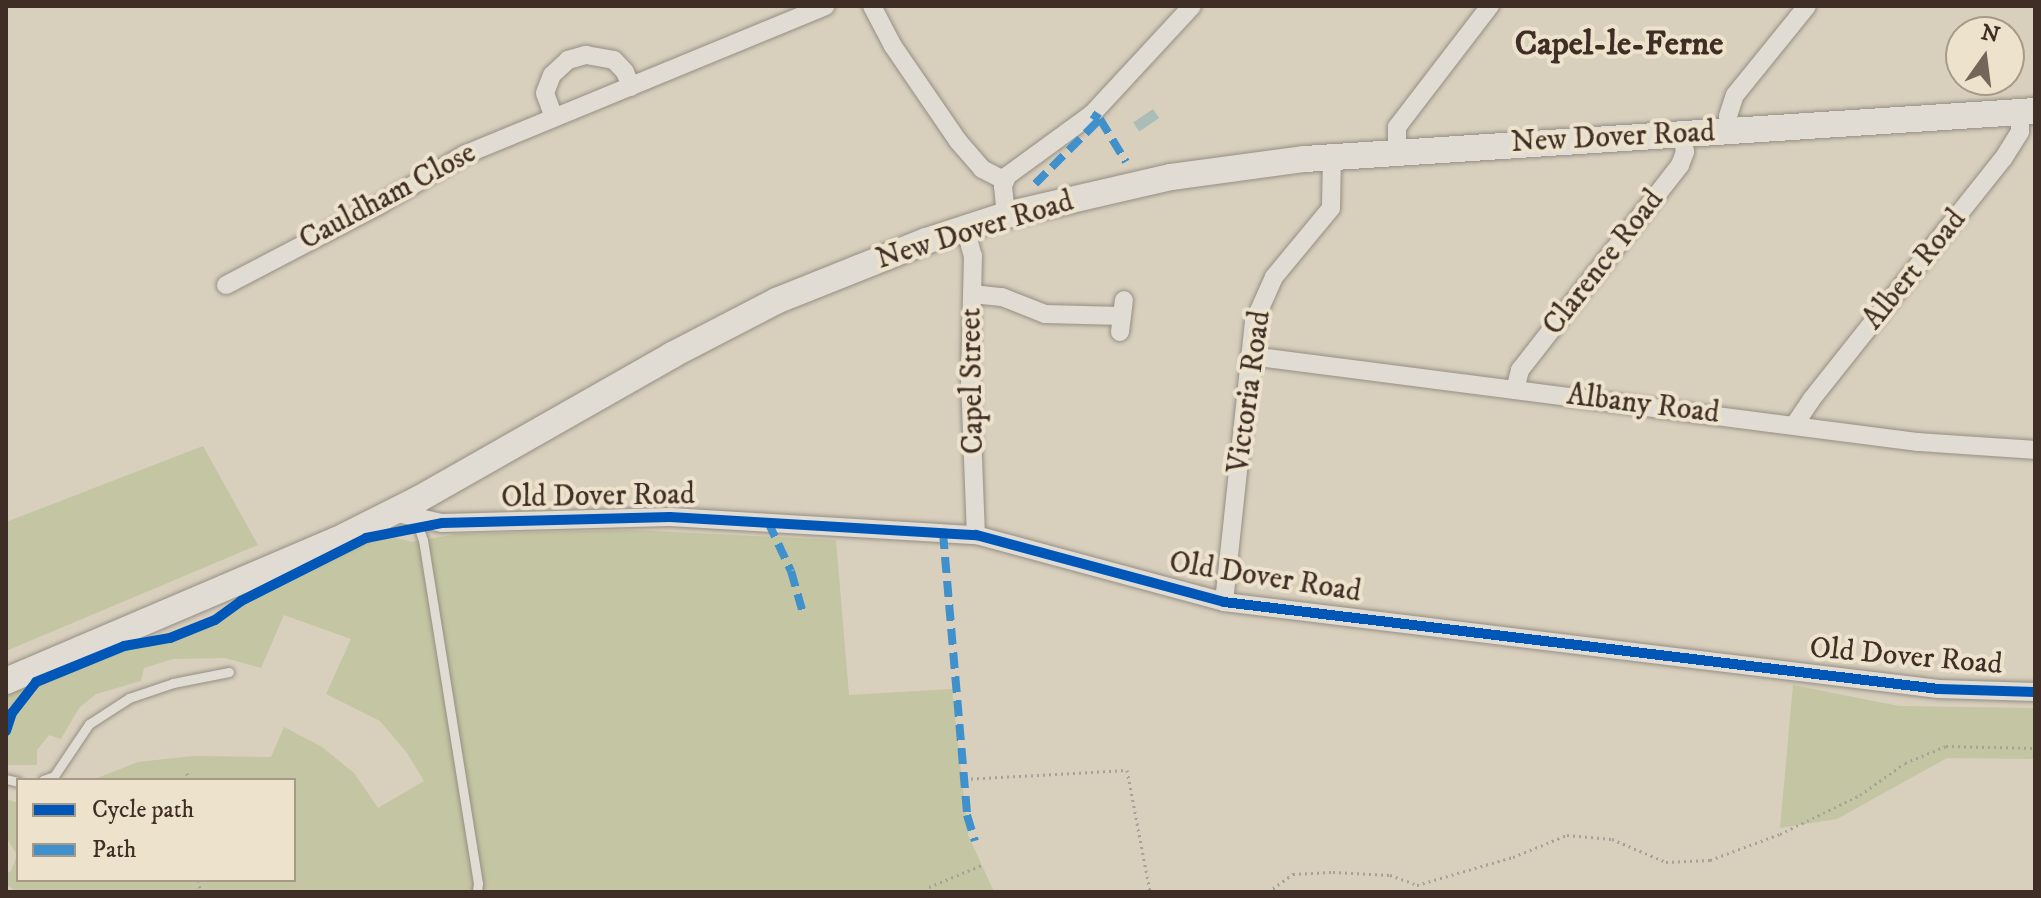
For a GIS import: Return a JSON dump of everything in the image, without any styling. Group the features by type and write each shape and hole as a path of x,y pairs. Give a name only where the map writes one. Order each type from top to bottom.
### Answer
{"main road":[{"name":"New Dover Road","path":"6,681 404,515 723,327 776,301 965,227 1006,215 1198,171 1332,156 2027,112"}],"street":[{"name":"Cauldham Close","path":"226,285 379,205 464,155 553,115 631,87 825,6"},
{"path":"872,6 893,46 958,141 982,169 1004,180"},
{"path":"1004,180 1092,114 1192,6"},
{"path":"1397,152 1397,127 1490,6"},
{"path":"1731,131 1728,116 1735,95 1807,6"},
{"path":"553,115 545,93 552,75 568,60 586,55 614,60 625,72 631,87"},
{"name":"Albert Road","path":"1795,424 2003,159 2020,132 2027,112"},
{"name":"Clarence Road","path":"1515,390 1520,370 1680,165 1685,152 1682,133"},
{"name":"Victoria Road","path":"1224,602 1254,322 1268,287 1331,208 1332,156"},
{"path":"1004,180 1006,215"},
{"name":"Capel Street","path":"965,227 972,248 970,380 976,535"},
{"path":"972,294 1002,297 1045,314 1122,316"},
{"name":"Albany Road","path":"1251,356 1982,449 2035,450"},
{"name":"Old Dover Road","path":"404,515 442,523 670,517 976,535 1224,602 1939,689 2035,692"}],"lane":[{"path":"404,515 423,540 477,892"},
{"path":"48,778 54,776 89,724 129,698 173,683 229,672"}],"path":[{"path":"1268,892 1293,874 1333,872 1390,875 1417,885 1513,857 1567,835 1612,839 1666,862 1710,860 1780,834 1860,795 1905,763 1946,746 2035,748"},
{"path":"965,779 1127,770 1150,892"},
{"path":"187,773 188,778"},
{"path":"927,892 929,887 982,865"}],"green space":[{"path":"203,446 258,545 6,651 6,522"},
{"path":"632,530 836,540 849,695 952,689 968,835 994,892 16,892 6,884 6,874 11,871 16,858 16,882 296,882 296,778 97,778 138,762 193,756 271,757 284,727 322,747 354,773 378,808 424,781 407,753 380,721 326,694 351,639 284,615 261,668 225,658 173,659 144,668 141,681 96,694 79,708 61,739 49,735 37,750 37,765 6,765 6,695 123,642 184,632 280,579 382,534 412,542 457,534"},
{"path":"1793,685 1899,706 2035,708 2035,759 1947,758 1837,819 1780,828"},
{"path":"6,799 16,802 16,853 6,837"}],"water":[{"path":"1153,109 1159,118 1139,132 1133,122"}],"marked path":[{"path":"1092,114 1100,119 1126,162"},
{"path":"1035,184 1100,119"},
{"path":"768,522 791,571 803,613"},
{"path":"943,533 967,815 975,841"}],"cycle path":[{"path":"6,731 12,713 36,682 124,646 170,638 215,620 241,601 366,538 442,523 670,517 976,535 1224,602 1939,689 2035,692"}],"district":[{"name":"Capel-le-Ferne","path":"1619,45"}]}
